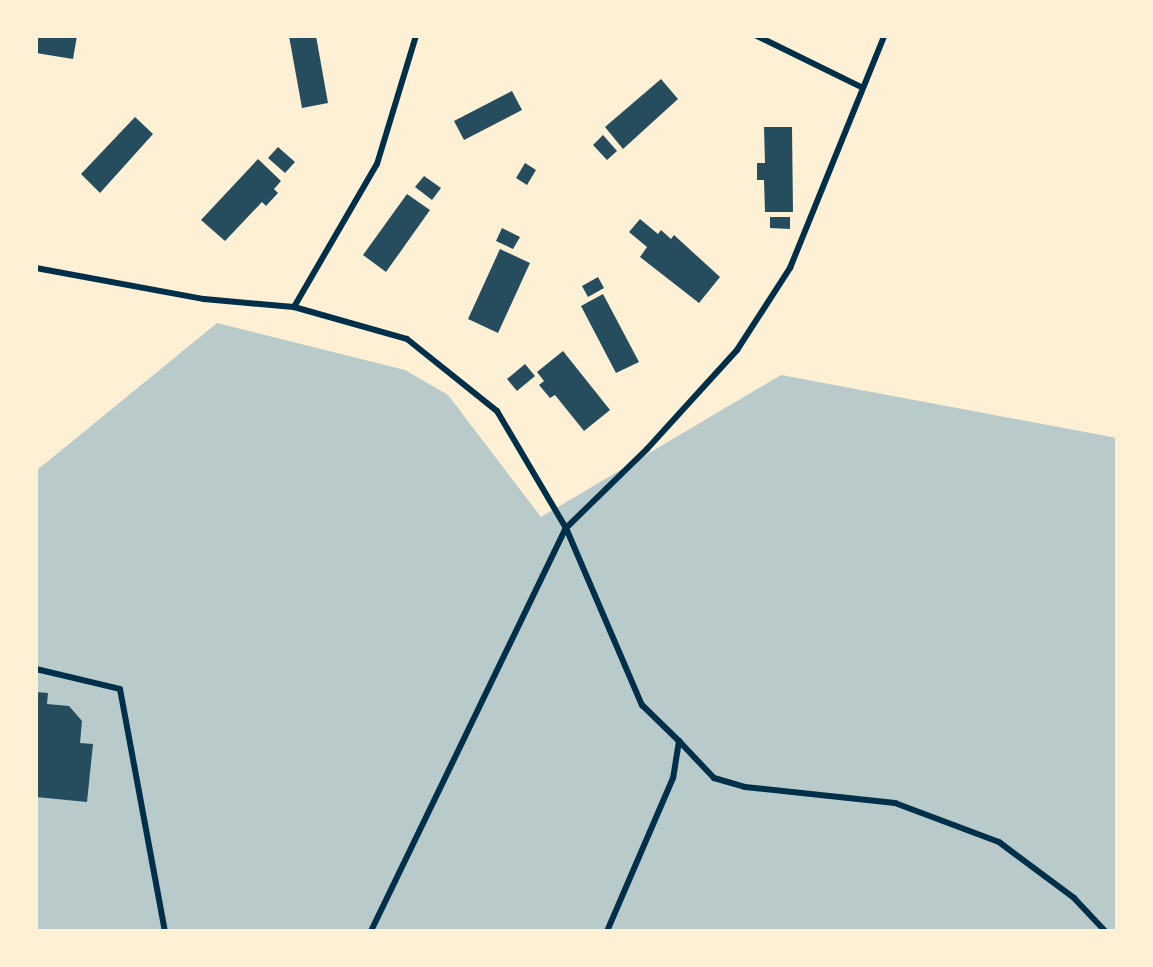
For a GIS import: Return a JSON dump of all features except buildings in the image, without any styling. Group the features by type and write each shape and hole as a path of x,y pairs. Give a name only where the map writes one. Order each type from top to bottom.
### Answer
{"lane":[{"path":"294,307 377,164 416,36"},
{"path":"757,36 859,86"},
{"path":"371,931 566,528 647,449 737,350 790,268 826,190 859,86 884,36"},
{"path":"36,268 204,299 294,307 407,339 497,411 566,528 642,705 714,778 745,787 895,803 999,842 1074,898 1105,931"},
{"path":"36,669 120,689 165,931"},
{"path":"607,931 673,778 679,741"}],"shaded area":[{"path":"217,323 405,370 448,395 541,517 781,375 1117,438 1117,931 36,931 36,471"}]}
